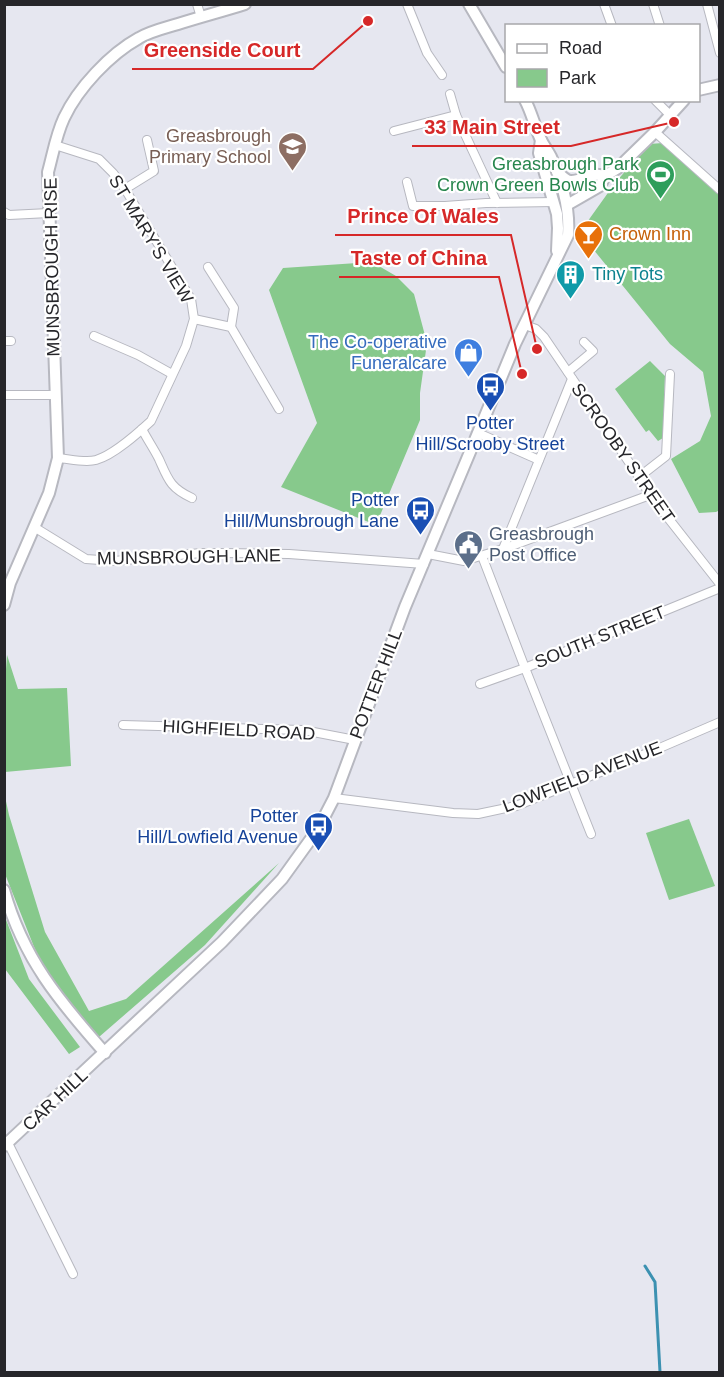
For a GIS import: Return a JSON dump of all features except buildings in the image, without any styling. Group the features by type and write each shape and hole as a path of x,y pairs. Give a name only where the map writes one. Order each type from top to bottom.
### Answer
{"main road":[{"name":"MUNSBROUGH RISE","path":"4,605 7,582 49,493 58,458 48,172 64,117 81,91 99,70 140,37 245,4"},
{"path":"470,4 505,64"},
{"path":"700,90 720,85"},
{"path":"526,102 541,140 557,172 564,178 560,196"},
{"path":"560,196 600,186 605,176 618,168 682,102"},
{"name":"POTTER HILL","path":"105,1053 222,942 282,879 318,828 334,798 402,616 478,433 515,344 568,235 569,222 560,196 539,153 541,140"},
{"path":"560,196 598,173 605,176"},
{"path":"4,890 20,933 42,976 69,1013 105,1053"},
{"name":"CAR HILL","path":"6,1144 105,1053"}],"street":[{"path":"197,4 201,17"},
{"path":"407,4 427,53 442,75"},
{"path":"604,4 611,24"},
{"path":"653,4 659,24"},
{"path":"707,4 720,53"},
{"path":"450,94 456,115 497,203"},
{"path":"657,102 670,115"},
{"path":"394,131 456,115"},
{"path":"655,132 720,190"},
{"path":"125,189 154,171 147,140"},
{"name":"ST MARY'S VIEW","path":"55,144 99,159 113,173 191,299 194,319 186,346 151,421 107,455 96,460 58,458"},
{"path":"407,182 413,206 497,203 560,196"},
{"path":"4,212 9,215 49,213"},
{"path":"208,267 234,308 231,327 279,409"},
{"path":"194,319 231,327"},
{"name":"SCROOBY STREET","path":"525,325 536,329 544,337 650,495 720,586"},
{"path":"94,336 138,355 172,374"},
{"path":"503,549 570,375 592,351 584,342"},
{"path":"639,477 666,456 670,374"},
{"path":"4,395 55,395"},
{"path":"142,429 169,480 180,492 192,498"},
{"path":"478,433 539,460"},
{"name":"MUNSBROUGH LANE","path":"34,527 86,560 114,561 201,553 464,561 650,495"},
{"path":"482,556 591,834"},
{"name":"SOUTH STREET","path":"480,684 525,668 720,586"},
{"name":"LOWFIELD AVENUE","path":"334,798 478,814 516,806 720,722"},
{"name":"HIGHFIELD ROAD","path":"123,725 303,730 355,740"},
{"path":"6,1144 73,1274"}],"green space":[{"path":"663,143 719,194 720,510 716,512 699,513 671,459 700,441 711,416 703,372 670,344 593,249 598,237 585,225 615,183 649,144"},
{"path":"372,262 396,276 414,294 427,343 420,393 420,420 376,525 281,487 317,423 269,290 283,268"},
{"path":"650,361 665,376 663,438 658,441 649,430 646,432 615,389"},
{"path":"7,655 18,689 67,688 71,766 5,772 4,697"},
{"path":"4,792 45,932 89,1011 126,999 279,863 205,945 99,1037 44,972 5,874"},
{"path":"689,819 715,886 669,900 646,833"},
{"path":"5,917 29,979 80,1047 69,1054 5,969"}],"waterway":[{"path":"645,1266 655,1282 660,1372"}],"place":[{"name":"Greenside Court","path":"368,21"},
{"name":"33 Main Street","path":"674,122"},
{"name":"Greasbrough Primary School","path":"292,172"},
{"name":"Greasbrough Park Crown Green Bowls Club","path":"660,200"},
{"name":"Crown Inn","path":"588,260"},
{"name":"Tiny Tots","path":"571,300"},
{"name":"Prince Of Wales","path":"537,349"},
{"name":"Taste of China","path":"522,374"},
{"name":"The Co-operative Funeralcare","path":"468,378"},
{"name":"Potter Hill/Scrooby Street","path":"490,412"},
{"name":"Potter Hill/Munsbrough Lane","path":"420,536"},
{"name":"Greasbrough Post Office","path":"468,570"},
{"name":"Potter Hill/Lowfield Avenue","path":"319,852"}]}
